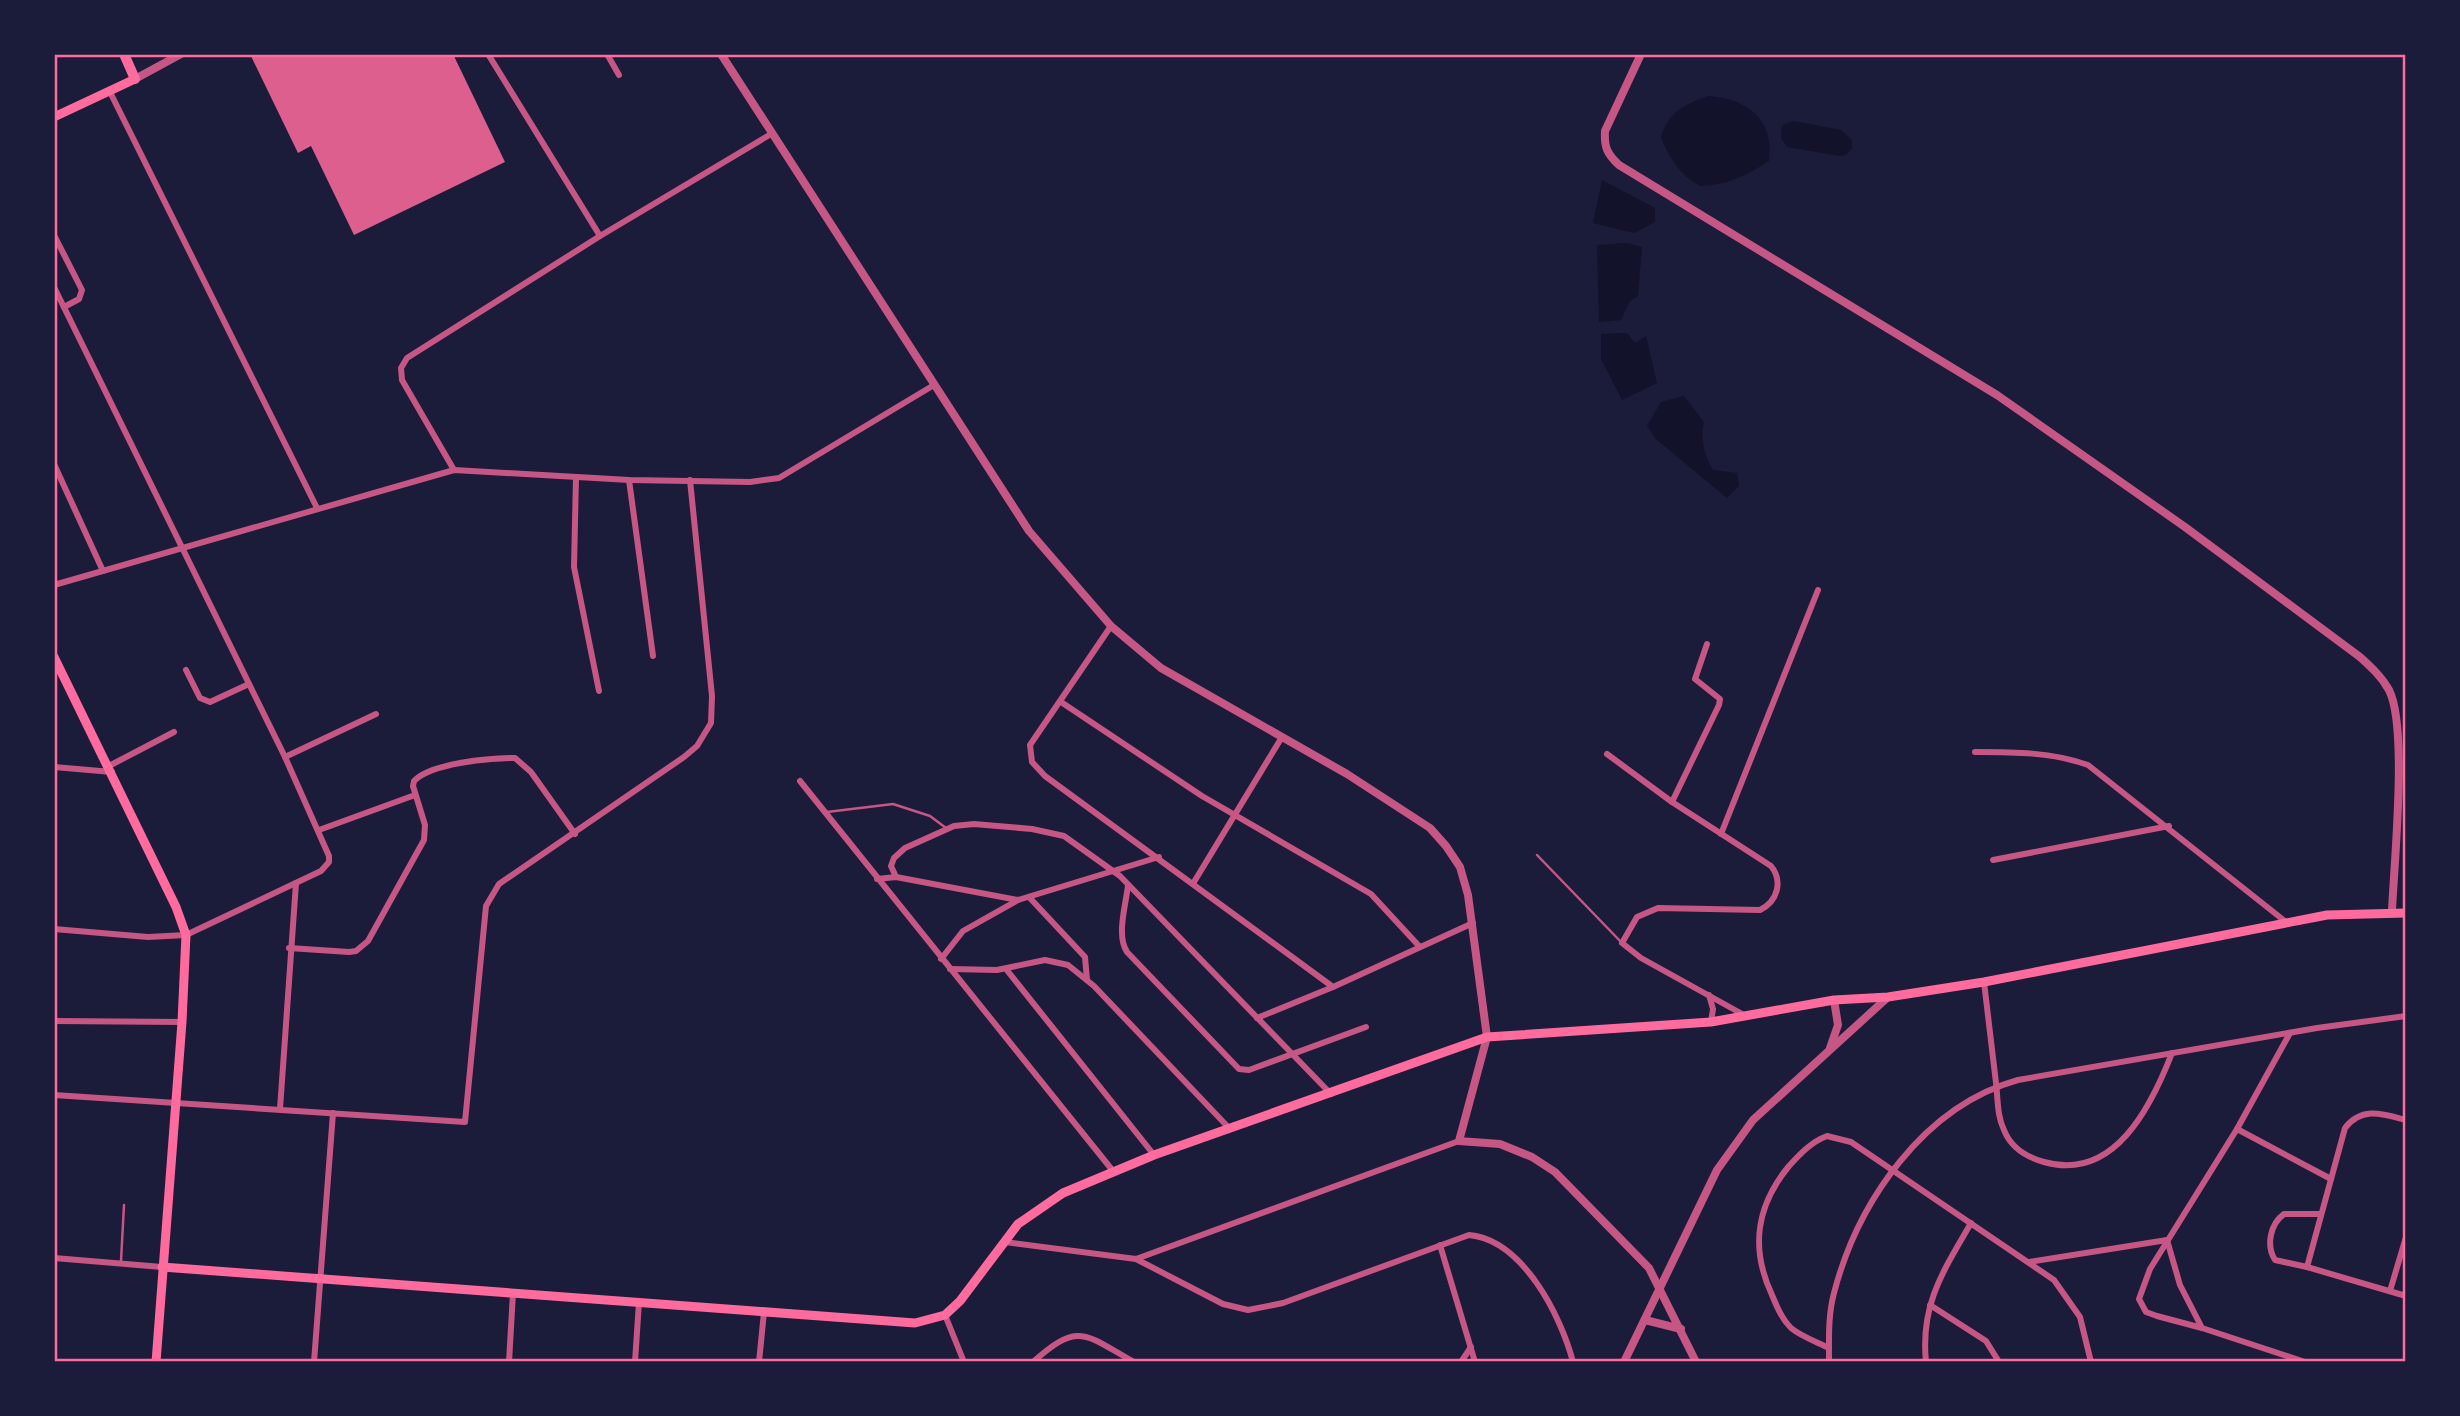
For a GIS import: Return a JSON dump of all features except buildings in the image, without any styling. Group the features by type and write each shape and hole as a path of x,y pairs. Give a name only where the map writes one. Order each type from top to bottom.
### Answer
{"highway":[{"path":"124,54 135,79"}],"main road":[{"path":"54,117 135,79"},
{"path":"54,657 176,907 186,935 182,1023 156,1362"},
{"path":"162,1266 899,1323 945,1315 960,1301 1024,1219 1043,1204 1154,1155 1487,1037 1711,1022 1834,1000 1888,997 1984,982 2327,915 2392,911 2406,913"}],"street":[{"path":"135,79 181,54"},
{"path":"488,54 600,236"},
{"path":"607,54 619,75"},
{"path":"721,54 1046,554 1111,626 1161,668 1282,737 1430,828 1460,867 1473,923 1487,1037 1458,1141"},
{"path":"1641,54 1605,131 1604,145 1619,165 1997,395 2185,527 2360,657 2377,674 2389,691 2399,735 2392,911"},
{"path":"109,90 317,508"},
{"path":"454,470 402,380 400,374 403,363 600,236 771,134"},
{"path":"54,235 82,290 79,299 64,307"},
{"path":"54,287 285,757 319,830 329,862 321,871 186,935 148,937 54,929"},
{"path":"54,585 454,470 629,480 750,482 779,478 934,385"},
{"path":"54,464 103,572"},
{"path":"576,477 575,567 599,691"},
{"path":"629,480 653,656"},
{"path":"54,1095 465,1122 483,936 490,895 499,884 684,757 706,734 711,723 712,696 690,480"},
{"path":"1721,834 1818,590"},
{"path":"1111,626 1030,745 1032,762 1045,776 1194,882 1333,987"},
{"path":"1672,802 1719,705 1720,699 1695,679 1707,644"},
{"path":"186,670 200,698 210,702 249,684"},
{"path":"1061,702 1234,816 1371,894 1419,946"},
{"path":"285,757 376,714"},
{"path":"54,767 110,769 174,732"},
{"path":"1194,882 1282,737"},
{"path":"1975,751 2068,757 2088,765 2169,826 2286,922"},
{"path":"1607,754 1672,802 1771,866 1777,874 1779,886 1771,902 1760,910 1658,908 1637,917 1622,943 1641,958 1746,1016"},
{"path":"289,948 349,952 356,951 368,941 424,840 425,825 415,795 414,780 426,772 475,762 515,758 531,772 575,834"},
{"path":"800,781 1113,1171"},
{"path":"319,830 415,795"},
{"path":"896,877 891,866 894,858 905,848 946,828 974,824 1050,832 1076,842 1128,885 1331,1094"},
{"path":"1993,860 2169,826"},
{"path":"941,959 963,931 1018,900 1159,857"},
{"path":"877,879 896,877 1018,900"},
{"path":"280,1109 289,948 296,883"},
{"path":"1128,885 1123,947 1234,1066 1249,1070 1366,1027"},
{"path":"1029,897 1085,957 1087,981"},
{"path":"1257,1018 1333,987 1473,923"},
{"path":"950,969 1006,969 1045,960 1058,961 1087,981 1229,1128"},
{"path":"1006,969 1154,1155"},
{"path":"1984,982 2003,1128 2020,1152 2053,1165 2080,1163 2107,1154 2123,1141 2161,1081 2172,1053"},
{"path":"1709,995 1711,1022"},
{"path":"1624,1362 1717,1170 1734,1143 1753,1120 1888,997"},
{"path":"1829,1051 1838,1025 1834,1000"},
{"path":"1829,1362 1833,1295 1848,1248 1893,1172 1925,1132 1970,1100 1996,1086 2172,1053 2406,1016"},
{"path":"54,1021 182,1023"},
{"path":"2290,1033 2237,1129 2167,1240 2140,1290 2142,1307 2157,1316 2305,1362"},
{"path":"314,1362 332,1112"},
{"path":"2307,1267 2345,1128 2351,1120 2367,1112 2406,1120"},
{"path":"2237,1129 2330,1179"},
{"path":"1829,1348 1793,1329 1779,1311 1766,1282 1757,1245 1762,1209 1780,1177 1798,1156 1827,1136 1851,1142 2054,1280 2070,1300 2086,1333 2091,1362"},
{"path":"1136,1259 1458,1141 1508,1147 1555,1172 1649,1268 1696,1362"},
{"path":"2320,1214 2284,1214 2276,1222 2270,1243 2275,1259 2406,1296"},
{"path":"1926,1362 1926,1326 1935,1284 1972,1223"},
{"path":"1005,1242 1136,1259 1223,1304 1248,1310 1283,1303 1469,1235 1482,1236 1510,1255 1552,1305 1565,1333 1573,1362"},
{"path":"2390,1291 2406,1237"},
{"path":"2029,1262 2167,1240"},
{"path":"2167,1240 2180,1285 2202,1328"},
{"path":"1440,1245 1475,1362"},
{"path":"54,1258 162,1266"},
{"path":"509,1362 513,1293"},
{"path":"635,1362 639,1302"},
{"path":"1930,1305 1986,1341 1999,1362"},
{"path":"760,1362 764,1312"},
{"path":"945,1315 964,1362"},
{"path":"1644,1320 1681,1329"},
{"path":"1033,1362 1057,1340 1069,1335 1088,1338 1133,1362"},
{"path":"1461,1362 1471,1347"}],"lane":[{"path":"823,812 845,812 892,804 930,816 946,828"},
{"path":"1538,855 1622,943"},
{"path":"121,1264 124,1205"}],"shaded area":[{"path":"1708,96 1735,102 1755,114 1767,134 1769,161 1736,179 1700,186 1676,165 1661,137 1668,121 1678,110"},
{"path":"1794,121 1841,130 1852,140 1852,149 1846,155 1840,156 1787,147 1781,138 1782,125"},
{"path":"1602,180 1655,208 1655,222 1634,233 1593,223"},
{"path":"1627,243 1642,247 1638,296 1630,301 1621,320 1599,322 1597,245"},
{"path":"1627,333 1635,343 1646,336 1657,383 1622,400 1601,359 1601,334"},
{"path":"1684,396 1704,422 1704,447 1713,470 1737,473 1739,486 1727,498 1656,439 1647,426 1661,402"}]}
